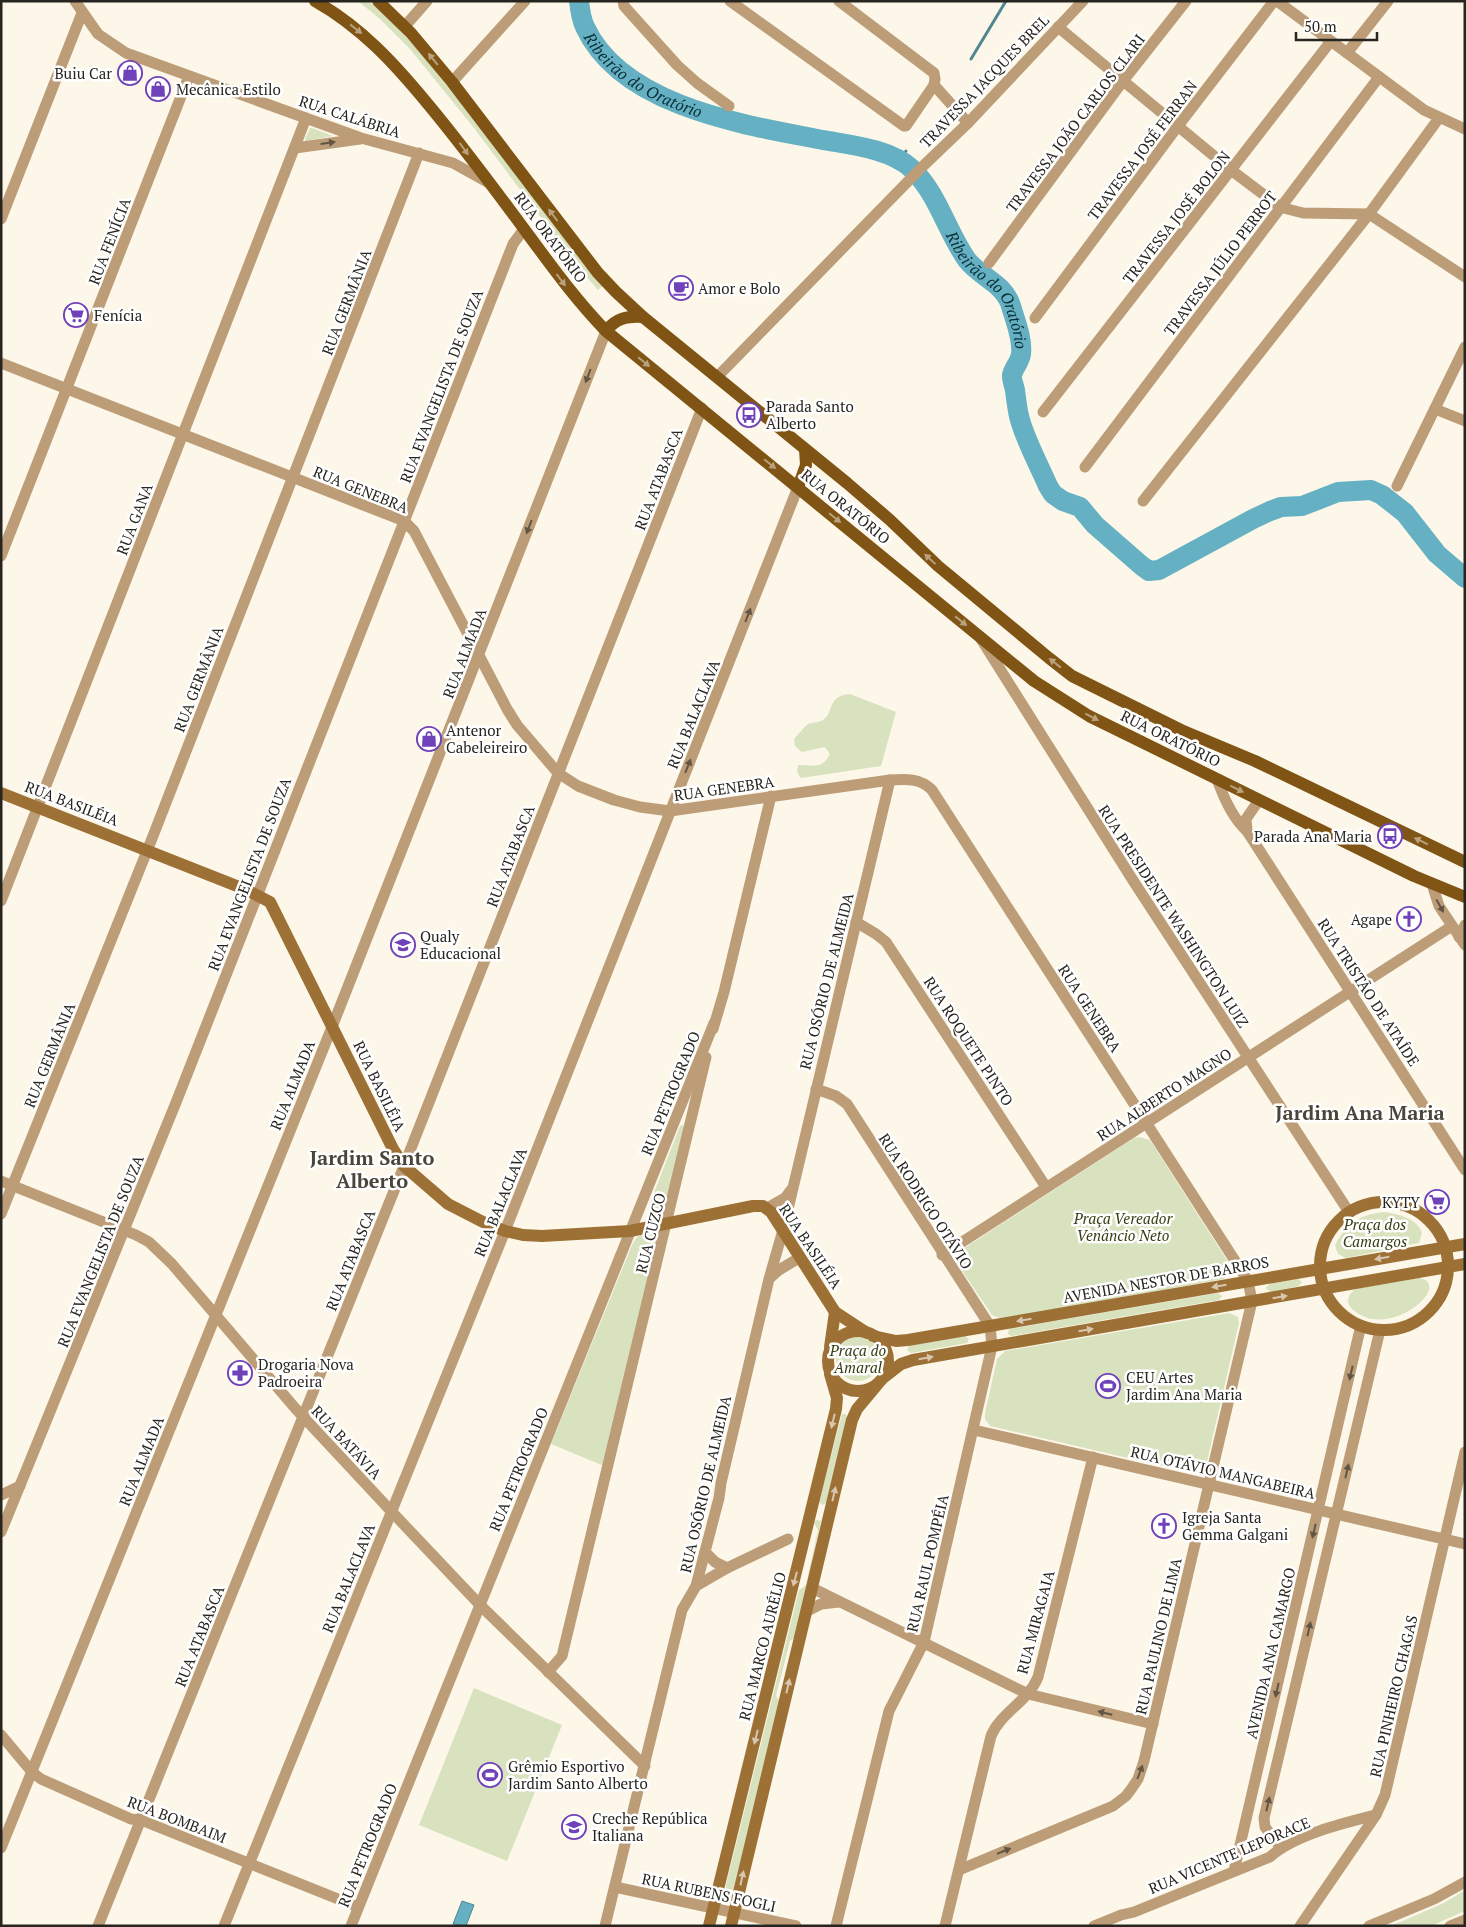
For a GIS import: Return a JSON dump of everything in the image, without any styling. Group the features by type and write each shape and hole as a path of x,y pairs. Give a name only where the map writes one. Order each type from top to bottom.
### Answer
{"main road":[{"name":"RUA ORATÓRIO","path":"316,1 353,26 391,60 459,141 572,294 606,331 1034,681 1089,716 1432,884 1465,897"},
{"name":"RUA ORATÓRIO","path":"378,1 404,26 452,82 587,260 616,292 643,317 718,376 886,516 938,566 1055,663 1080,681 1180,730 1255,762 1465,862"},
{"path":"606,331 615,322 624,317 643,317"},
{"path":"798,487 806,466 805,449"}],"street":[{"name":"RUA CALÁBRIA","path":"74,1 98,34 113,46 126,53 361,138 453,163 491,185"},
{"path":"404,26 427,1"},
{"path":"452,82 525,1"},
{"path":"623,1 624,6 677,65 729,106"},
{"path":"730,1 904,126 908,124 934,85 934,73 839,1"},
{"name":"TRAVESSA JACQUES BREL","path":"718,376 921,168 968,123 1083,1"},
{"name":"TRAVESSA JOÃO CARLOS CLARI","path":"989,264 1123,81 1186,1"},
{"path":"1276,1 1424,110 1465,129"},
{"name":"TRAVESSA JOSÉ FERRAN","path":"1035,318 1178,126 1276,1"},
{"path":"1347,53 1388,1"},
{"path":"1,220 82,13"},
{"path":"1058,27 1231,170 1280,207 1303,213 1369,214 1465,277"},
{"name":"TRAVESSA JOSÉ BOLON","path":"1043,412 1331,41"},
{"name":"RUA FENÍCIA","path":"1,556 189,76"},
{"name":"TRAVESSA JÚLIO PERROT","path":"1086,467 1379,77"},
{"path":"934,85 968,123"},
{"name":"RUA GANA","path":"1,901 306,118"},
{"path":"1143,501 1369,214 1439,118"},
{"path":"294,148 361,138"},
{"name":"RUA GERMÂNIA","path":"1,1214 147,850 419,153"},
{"name":"RUA EVANGELISTA DE SOUZA","path":"1,1532 124,1230 513,244 524,229"},
{"name":"RUA ALMADA","path":"1,1848 332,1027 606,331"},
{"path":"1397,486 1464,350"},
{"name":"RUA GENEBRA","path":"1,363 404,521 414,531 517,725 558,773 578,786 614,800 640,807 670,811 890,780 913,780 932,790 1248,1281 1252,1301"},
{"name":"RUA ATABASCA","path":"98,1926 404,1166 702,408"},
{"path":"1435,409 1465,421"},
{"name":"RUA BALACLAVA","path":"224,1926 505,1231 798,487"},
{"name":"RUA PRESIDENTE WASHINGTON LUIZ","path":"977,634 1247,1058 1349,1212"},
{"name":"RUA TRISTÃO DE ATAÍDE","path":"1216,779 1222,794 1236,817 1248,831 1465,1170"},
{"name":"RUA OSÓRIO DE ALMEIDA","path":"605,1926 682,1610 696,1586 705,1552 890,780"},
{"name":"RUA BASILÉIA","path":"1,793 257,894 270,902 384,1133 404,1166 448,1204 505,1231 523,1235 542,1236 630,1231 759,1205 767,1208 783,1230 835,1312 870,1334"},
{"name":"RUA CUZCO","path":"548,1672 562,1656 668,1222 714,1023 724,992 771,796"},
{"path":"1248,831 1246,820 1259,800"},
{"path":"1432,884 1439,906 1462,941"},
{"name":"RUA ROQUETE PINTO","path":"856,922 886,942 1046,1188"},
{"path":"1462,941 1465,925"},
{"name":"RUA ALBERTO MAGNO","path":"942,1254 1452,926"},
{"name":"RUA PETROGRADO","path":"351,1926 714,1023"},
{"name":"RUA RODRIGO OTÁVIO","path":"816,1089 836,1096 846,1104 990,1326 992,1346"},
{"name":"RUA BATÁVIA","path":"1,1181 142,1237 156,1248 217,1314 295,1408 391,1511 480,1604 645,1766"},
{"path":"767,1208 785,1198 791,1190"},
{"path":"1390,1202 1411,1208 1433,1224 1447,1247 1450,1267 1444,1292 1428,1313 1406,1326 1380,1330 1361,1325 1343,1315 1324,1290 1319,1269 1320,1252 1326,1236 1336,1223 1349,1212 1369,1204 1390,1202"},
{"name":"AVENIDA NESTOR DE BARROS","path":"870,1334 902,1341 1465,1244"},
{"path":"769,1279 779,1270 799,1258"},
{"path":"731,1926 852,1420 857,1409 880,1382 901,1364 913,1360 1465,1264"},
{"name":"RUA PAULINO DE LIMA","path":"959,1870 1104,1810 1126,1796 1138,1778 1153,1724 1252,1301"},
{"name":"RUA BASILÉIA","path":"830,1350 835,1312"},
{"name":"AVENIDA ANA CAMARGO","path":"1234,1871 1361,1325"},
{"path":"1280,1847 1265,1827 1264,1818 1380,1330"},
{"path":"861,1331 870,1334 882,1344 887,1355 887,1367 880,1382 865,1391 851,1391 838,1384 830,1374 827,1359 830,1350 837,1339 848,1332 861,1331"},
{"name":"RUA RAUL POMPÉIA","path":"836,1926 889,1710 924,1642 992,1346"},
{"name":"RUA MARCO AURÉLIO","path":"709,1926 836,1409 837,1398 830,1374"},
{"name":"RUA OTÁVIO MANGABEIRA","path":"974,1430 1465,1544"},
{"name":"RUA PINHEIRO CHAGAS","path":"1300,1926 1376,1815 1387,1788 1465,1452"},
{"name":"RUA MIRAGAIA","path":"945,1926 994,1729 1028,1694 1038,1677 1093,1457"},
{"path":"1,1495 20,1486"},
{"path":"811,1514 829,1518"},
{"path":"696,1586 727,1568 788,1539"},
{"path":"705,1552 715,1562 727,1568"},
{"path":"812,1588 1028,1694 1153,1724"},
{"path":"806,1611 821,1604 839,1602"},
{"name":"RUA BOMBAIM","path":"1,1735 32,1772 41,1779 131,1819 141,1820 358,1907"},
{"name":"RUA VICENTE LEPORACE","path":"1094,1926 1134,1912 1270,1857 1280,1847 1339,1825 1376,1815"},
{"path":"1369,1926 1434,1899 1465,1882"},
{"name":"RUA RUBENS FOGLI","path":"615,1886 796,1926"},
{"path":"1450,1926 1465,1920"}],"green space":[{"path":"358,1 369,1 412,44 490,139 604,285 598,290 578,267 474,128 410,49 380,19"},
{"path":"310,128 333,136 306,141 305,139"},
{"path":"850,694 896,712 881,766 801,778 797,772 798,765 820,765 830,754 825,747 802,752 795,746 794,739 808,724 821,721 827,717 837,698"},
{"path":"683,1125 685,1127 664,1213 657,1216 649,1210 650,1203 680,1126"},
{"name":"Praça Vereador Venâncio Neto","path":"1139,1137 1150,1140 1230,1265 1229,1275 1223,1279 1002,1319 992,1315 954,1259 955,1254 1134,1138"},
{"name":"Praça dos Camargos","path":"1384,1212 1401,1216 1416,1224 1422,1233 1419,1243 1346,1258 1338,1254 1335,1245 1349,1226 1368,1215"},
{"path":"646,1233 652,1234 657,1238 604,1466 551,1444 632,1245 637,1237"},
{"name":"Praça dos Camargos","path":"1419,1278 1428,1282 1429,1290 1423,1299 1412,1309 1399,1316 1383,1319 1367,1318 1352,1309 1349,1304 1349,1296 1355,1289"},
{"path":"1298,1279 1302,1282 1299,1286 1270,1292 1266,1288 1269,1284"},
{"path":"1218,1293 1222,1296 1219,1300 1011,1336 1008,1334 1009,1329"},
{"name":"CEU Artes Jardim Ana Maria","path":"1229,1313 1238,1317 1239,1323 1206,1466 1199,1471 1196,1468 1164,1460 1162,1466 990,1426 985,1419 997,1359 1005,1351"},
{"path":"965,1336 969,1339 967,1343 911,1353 907,1350 909,1346"},
{"name":"Praça do Amaral","path":"862,1337 874,1343 879,1351 879,1367 874,1375 866,1380 854,1381 842,1375 837,1367 836,1355 842,1343 850,1338"},
{"path":"842,1414 846,1414 847,1418 826,1503 822,1505 819,1502"},
{"path":"816,1520 821,1521 796,1637 790,1641 776,1696 780,1702 734,1889 729,1890 726,1888 726,1885 799,1590 806,1585 818,1530 814,1523"},
{"path":"474,1688 562,1725 507,1861 419,1825"},
{"path":"1465,1890 1465,1911 1431,1926 1391,1926 1444,1903"}],"water":[{"path":"462,1901 474,1905 466,1926 453,1924"}],"waterway":[{"name":"Ribeirão do Oratório","path":"579,1 585,27 603,54 627,76 656,94 689,108 724,119 882,152 903,162 912,169 936,201 967,260 998,286 1008,298 1021,342 1020,357 1012,377 1019,416 1028,442 1048,486 1053,494 1063,501 1080,507 1095,525 1149,571 1159,570 1270,511 1281,507 1302,506 1338,492 1371,490 1382,495 1405,513 1437,554 1465,578"},
{"path":"971,59 1006,1"},
{"path":"900,160 906,151"}],"place":[{"name":"Buiu Car","path":"130,73"},
{"name":"Mecânica Estilo","path":"158,89"},
{"name":"Amor e Bolo","path":"681,288"},
{"name":"Fenícia","path":"76,315"},
{"name":"Parada Santo Alberto","path":"749,415"},
{"name":"Antenor Cabeleireiro","path":"429,739"},
{"name":"Parada Ana Maria","path":"1390,836"},
{"name":"Agape","path":"1409,919"},
{"name":"Qualy Educacional","path":"403,945"},
{"name":"KYTY","path":"1437,1202"},
{"name":"Drogaria Nova Padroeira","path":"240,1373"},
{"name":"CEU Artes Jardim Ana Maria","path":"1108,1386"},
{"name":"Igreja Santa Gemma Galgani","path":"1164,1526"},
{"name":"Grêmio Esportivo Jardim Santo Alberto","path":"490,1775"},
{"name":"Creche República Italiana","path":"574,1827"}],"district":[{"name":"Jardim Ana Maria","path":"1360,1112"},
{"name":"Jardim Santo Alberto","path":"372,1168"}]}
